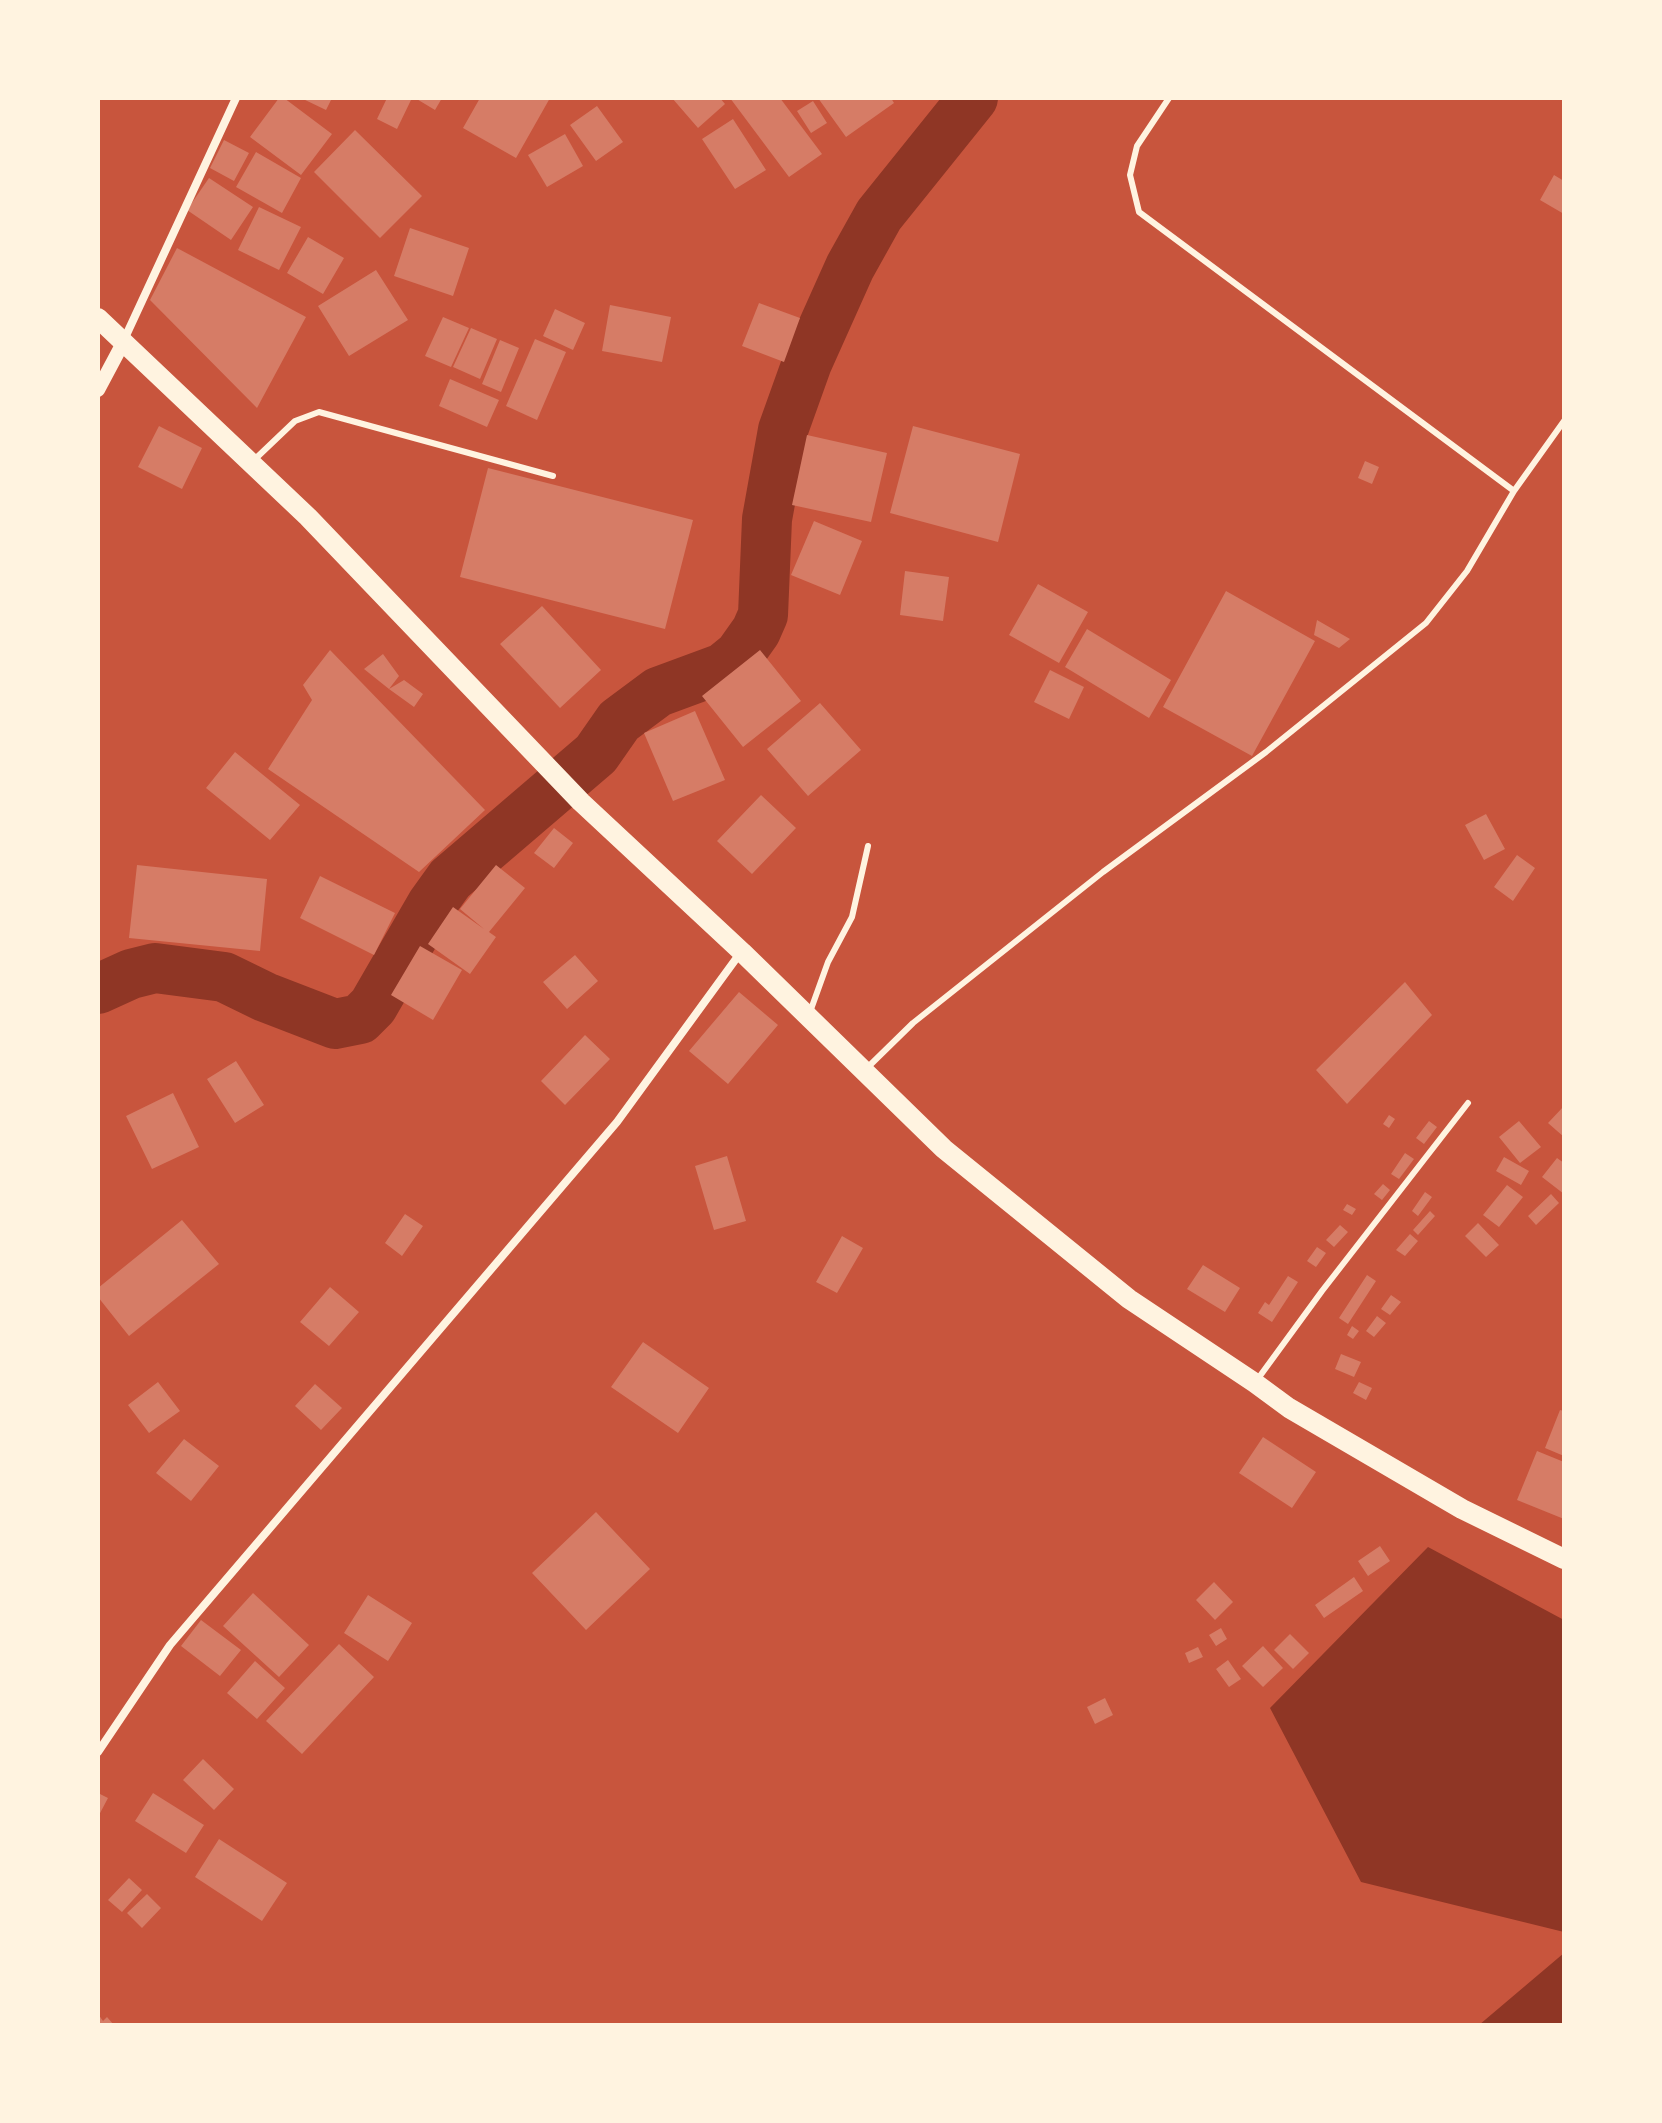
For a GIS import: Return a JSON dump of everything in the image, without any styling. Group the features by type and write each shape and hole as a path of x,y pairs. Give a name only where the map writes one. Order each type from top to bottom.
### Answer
{"main road":[{"path":"98,318 308,517 581,802 742,952 944,1149 1129,1299 1289,1408 1462,1509 1564,1559"}],"street":[{"path":"98,390 123,343 236,98"},
{"path":"98,1752 170,1645 617,1122 742,952"}],"lane":[{"path":"1169,98 1137,146 1130,175 1139,212 1514,491"},
{"path":"250,463 295,421 319,412 553,476"},
{"path":"863,1072 913,1023 993,963 1103,872 1266,752 1426,623 1467,571 1514,491 1564,421"},
{"path":"808,1019 828,962 852,917 868,846"},
{"path":"1255,1383 1468,1103"}],"shaded area":[{"path":"1428,1547 1564,1620 1564,1932 1361,1882 1270,1708"},
{"path":"1564,1953 1564,2025 1479,2025"}],"building":[{"path":"279,98 284,98 332,134 301,175 250,137"},
{"path":"301,98 332,98 326,110"},
{"path":"387,98 411,100 397,129 377,119"},
{"path":"415,98 442,98 435,110"},
{"path":"480,98 550,98 516,158 463,128"},
{"path":"672,98 720,98 725,104 698,128"},
{"path":"730,98 780,98 822,154 789,177"},
{"path":"818,98 891,98 894,103 846,137"},
{"path":"813,101 827,123 811,133 797,111"},
{"path":"597,106 623,142 596,161 570,125"},
{"path":"733,119 766,170 735,189 702,139"},
{"path":"355,130 422,196 380,238 314,172"},
{"path":"565,134 583,166 547,187 528,155"},
{"path":"224,140 249,153 234,181 210,168"},
{"path":"256,152 301,178 282,213 236,187"},
{"path":"1554,175 1564,181 1564,214 1540,200"},
{"path":"209,178 253,207 231,240 187,210"},
{"path":"259,207 301,227 279,270 238,250"},
{"path":"410,228 469,248 453,296 394,276"},
{"path":"308,237 344,258 323,294 287,273"},
{"path":"177,248 306,317 257,408 150,300"},
{"path":"376,270 408,320 349,356 318,306"},
{"path":"759,303 800,318 784,362 742,346"},
{"path":"610,305 671,317 662,362 602,351"},
{"path":"555,309 585,323 573,350 543,336"},
{"path":"443,317 469,328 451,367 425,356"},
{"path":"471,328 497,339 480,379 453,367"},
{"path":"535,339 566,352 537,420 506,406"},
{"path":"500,340 519,348 501,392 482,384"},
{"path":"450,379 499,400 487,427 439,406"},
{"path":"159,426 202,448 182,489 138,467"},
{"path":"913,426 1020,454 998,542 890,513"},
{"path":"807,435 887,453 871,522 792,505"},
{"path":"1365,461 1379,467 1372,484 1358,478"},
{"path":"488,468 693,520 665,629 460,577"},
{"path":"814,521 862,541 840,595 791,575"},
{"path":"905,571 949,577 943,621 900,615"},
{"path":"1038,584 1088,612 1059,663 1009,635"},
{"path":"1226,591 1315,641 1252,756 1163,707"},
{"path":"542,606 601,670 560,708 500,644"},
{"path":"1317,620 1350,639 1339,648 1314,635"},
{"path":"1087,629 1171,680 1149,718 1065,667"},
{"path":"330,650 485,810 419,872 268,769 312,700 303,685"},
{"path":"760,650 801,701 743,747 702,696"},
{"path":"383,654 399,676 389,689 364,669"},
{"path":"1050,670 1084,687 1069,719 1034,702"},
{"path":"404,680 423,694 414,707 389,689"},
{"path":"820,703 861,750 808,796 767,749"},
{"path":"695,711 725,780 673,801 644,733"},
{"path":"235,752 300,805 270,840 206,788"},
{"path":"761,795 796,828 752,874 717,841"},
{"path":"1486,814 1505,849 1484,860 1465,825"},
{"path":"554,828 573,843 554,868 534,853"},
{"path":"1517,855 1535,868 1513,901 1494,887"},
{"path":"137,865 267,879 260,951 129,938"},
{"path":"496,865 525,888 489,932 496,937 470,974 428,944 453,907 484,929 460,909"},
{"path":"320,876 395,913 374,955 300,918"},
{"path":"420,946 462,970 433,1020 391,995"},
{"path":"575,955 598,981 567,1009 543,982"},
{"path":"1405,982 1432,1015 1347,1104 1316,1070"},
{"path":"739,992 778,1025 728,1084 689,1051"},
{"path":"585,1035 610,1059 565,1105 541,1081"},
{"path":"236,1061 264,1105 235,1123 207,1079"},
{"path":"173,1093 199,1147 152,1169 126,1116"},
{"path":"1564,1106 1564,1137 1548,1123"},
{"path":"1389,1115 1395,1119 1389,1128 1383,1124"},
{"path":"1429,1121 1437,1127 1424,1144 1416,1138"},
{"path":"1519,1121 1541,1147 1520,1163 1499,1137"},
{"path":"1405,1153 1414,1159 1399,1179 1391,1174"},
{"path":"727,1156 746,1221 714,1230 695,1166"},
{"path":"1504,1157 1529,1171 1521,1185 1496,1171"},
{"path":"1557,1158 1564,1163 1564,1194 1542,1177"},
{"path":"1383,1184 1390,1190 1382,1200 1374,1194"},
{"path":"1507,1185 1523,1197 1499,1227 1483,1215"},
{"path":"1425,1192 1432,1197 1418,1216 1412,1211"},
{"path":"1551,1194 1559,1203 1536,1225 1528,1216"},
{"path":"1347,1204 1356,1209 1352,1215 1343,1210"},
{"path":"1430,1211 1435,1216 1418,1235 1413,1230"},
{"path":"405,1214 423,1226 402,1256 385,1243"},
{"path":"182,1220 219,1264 129,1336 98,1297 98,1288"},
{"path":"1478,1223 1499,1245 1486,1257 1465,1236"},
{"path":"1340,1225 1348,1232 1334,1247 1326,1240"},
{"path":"1410,1234 1418,1241 1405,1256 1396,1250"},
{"path":"842,1236 863,1248 837,1293 816,1282"},
{"path":"1317,1247 1326,1253 1316,1267 1307,1261"},
{"path":"1203,1265 1240,1288 1225,1312 1187,1289"},
{"path":"1367,1275 1376,1281 1348,1324 1339,1318"},
{"path":"1288,1276 1298,1282 1272,1322 1258,1313 1265,1302 1269,1305"},
{"path":"330,1287 359,1312 329,1346 300,1322"},
{"path":"1391,1295 1401,1302 1390,1315 1381,1309"},
{"path":"1377,1316 1386,1323 1374,1337 1366,1331"},
{"path":"1352,1326 1359,1331 1353,1339 1347,1335"},
{"path":"643,1342 709,1388 678,1433 611,1387"},
{"path":"1341,1354 1361,1362 1354,1377 1335,1369"},
{"path":"158,1382 180,1411 149,1433 128,1405"},
{"path":"1359,1382 1372,1388 1366,1400 1353,1393"},
{"path":"315,1384 342,1408 321,1430 295,1406"},
{"path":"1560,1410 1564,1411 1564,1456 1545,1448"},
{"path":"1263,1437 1316,1472 1292,1508 1239,1473"},
{"path":"184,1439 219,1466 191,1501 156,1473"},
{"path":"1537,1451 1564,1462 1564,1519 1517,1500"},
{"path":"596,1512 650,1569 586,1630 532,1573"},
{"path":"1380,1546 1390,1561 1368,1576 1358,1561"},
{"path":"1354,1577 1363,1591 1324,1618 1315,1605"},
{"path":"1214,1582 1233,1602 1215,1620 1196,1600"},
{"path":"253,1593 309,1645 279,1677 223,1626"},
{"path":"368,1595 412,1623 388,1661 344,1633"},
{"path":"201,1620 241,1650 220,1676 181,1646"},
{"path":"1221,1628 1227,1639 1216,1646 1209,1635"},
{"path":"1290,1634 1309,1653 1293,1669 1274,1650"},
{"path":"339,1644 374,1677 302,1754 266,1721"},
{"path":"1263,1646 1283,1668 1263,1687 1242,1666"},
{"path":"1198,1647 1203,1657 1189,1663 1185,1653"},
{"path":"1228,1660 1241,1679 1229,1687 1216,1669"},
{"path":"255,1661 285,1688 257,1719 227,1693"},
{"path":"1105,1698 1113,1715 1095,1724 1087,1707"},
{"path":"203,1759 234,1789 214,1810 183,1780"},
{"path":"98,1793 108,1798 98,1817"},
{"path":"153,1793 204,1825 186,1853 135,1821"},
{"path":"219,1839 287,1883 262,1921 195,1877"},
{"path":"129,1878 142,1890 122,1912 108,1900"},
{"path":"147,1894 161,1908 142,1928 127,1913"},
{"path":"98,2014 103,2021 107,2017 114,2025 98,2025"}],"waterway":[{"path":"98,989 131,974 155,968 224,977 265,997 335,1024 360,1019 373,1006 432,904 450,879 596,754 619,721 658,692 723,668 739,655 763,615 767,519 783,430 807,363 850,267 879,215 973,98"}]}
